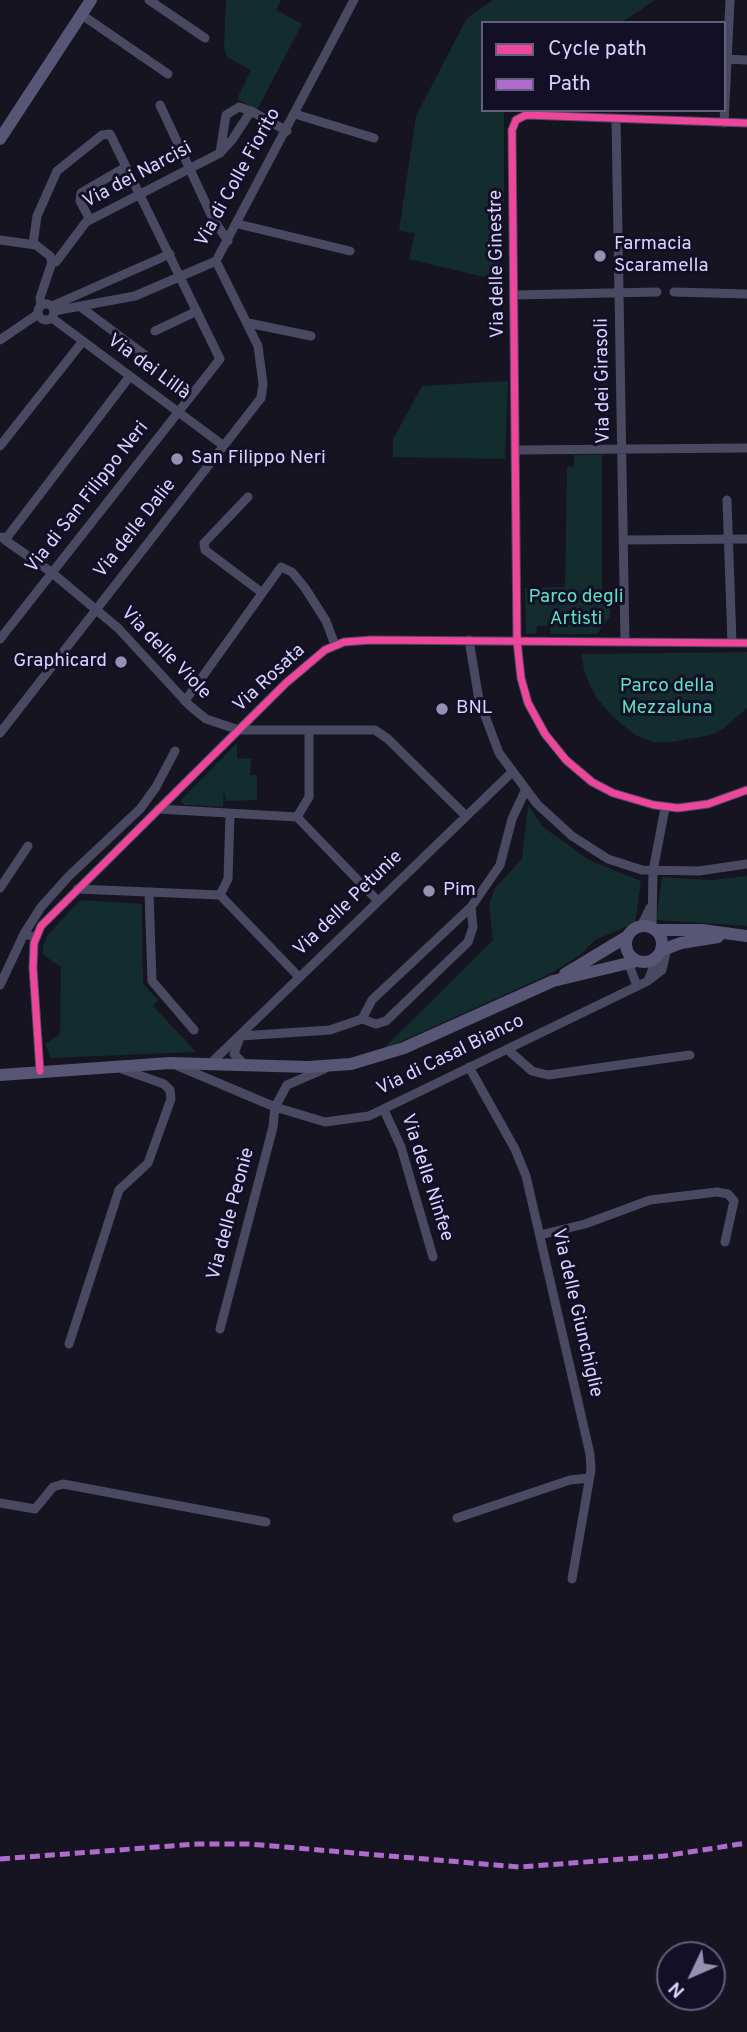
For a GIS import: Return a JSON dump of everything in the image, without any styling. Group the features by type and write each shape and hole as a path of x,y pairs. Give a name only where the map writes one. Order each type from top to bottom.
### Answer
{"main road":[{"path":"0,139 92,0"},
{"path":"649,928 661,937 662,952"},
{"path":"552,981 628,936 649,928 747,936"},
{"path":"628,936 627,950 632,962 648,962 681,943 732,934"},
{"name":"Via di Casal Bianco","path":"0,1075 170,1063 330,1067 361,1062 395,1051 552,981 632,962"}],"street":[{"path":"149,0 205,38"},
{"name":"Via di Colle Fiorito","path":"0,340 47,311 82,308 135,296 216,261 238,224 354,0"},
{"path":"730,0 726,59 747,60"},
{"path":"82,15 168,74"},
{"path":"160,105 213,219 228,241"},
{"name":"Via dei Narcisi","path":"47,311 40,298 52,262 90,220 220,153 232,140 251,110 240,107 226,115 220,153"},
{"path":"251,110 286,131"},
{"path":"724,112 724,123"},
{"path":"295,114 374,138"},
{"name":"Via delle Ginestre","path":"665,808 606,790 579,772 560,753 528,703 521,678 517,641 512,130 516,120 526,116 747,123"},
{"name":"Via dei Girasoli","path":"616,119 625,642"},
{"path":"33,244 37,216 57,171 102,135 110,134 197,311 155,331"},
{"path":"90,220 80,201 81,192 126,167"},
{"path":"238,224 350,251"},
{"path":"0,240 33,244 44,250 52,262"},
{"path":"47,311 170,254"},
{"name":"Via delle Dalie","path":"0,733 257,404 263,389 259,351 248,323 216,261"},
{"path":"514,295 657,292"},
{"path":"674,292 747,294"},
{"path":"82,308 145,355"},
{"name":"Via dei Lillà","path":"47,311 224,446"},
{"name":"Via di San Filippo Neri","path":"0,639 219,360 197,311"},
{"path":"248,323 312,336"},
{"path":"0,446 83,341"},
{"path":"2,538 130,376"},
{"path":"516,450 747,448"},
{"path":"248,497 204,544 205,550 261,592"},
{"path":"727,500 732,643"},
{"name":"Via delle Viole","path":"2,538 51,572 96,609 134,643 185,701 210,721 239,730"},
{"path":"624,540 747,539"},
{"path":"185,701 279,567 289,570 326,621 335,645"},
{"name":"Via Rosata","path":"35,937 43,923 306,664 335,645 371,640 747,643"},
{"path":"469,640 474,681 484,719 511,773 561,827 595,852 625,865 653,871 699,871 747,864"},
{"path":"239,730 368,729 378,732 465,815"},
{"path":"297,817 309,797 309,730"},
{"path":"0,985 24,934 60,884 146,801 174,751"},
{"name":"Via delle Petunie","path":"212,1062 511,773"},
{"path":"649,928 653,871 665,808 708,804 747,790"},
{"path":"362,1019 372,1000 471,907 502,859 509,827 526,791"},
{"path":"158,809 297,817 377,900"},
{"path":"220,895 228,878 230,814"},
{"path":"0,888 28,846"},
{"path":"77,889 220,895 299,977"},
{"path":"149,892 152,981 194,1030"},
{"path":"245,1065 234,1054 241,1036 330,1030 362,1019 376,1024 389,1019 464,947 472,932 471,907"},
{"path":"24,934 35,937 33,968 40,1071"},
{"name":"Via di Casal Bianco","path":"170,1063 275,1107 328,1123 363,1118 648,981 662,952"},
{"path":"632,962 637,986"},
{"path":"508,1050 532,1071 548,1075 691,1055"},
{"path":"69,1344 119,1190 148,1163 171,1099 170,1090 164,1084 113,1066"},
{"name":"Via di Casal Bianco","path":"275,1107 282,1090 290,1083 330,1067"},
{"name":"Via delle Giunchiglie","path":"469,1067 523,1165 590,1454 589,1478 572,1578"},
{"name":"Via delle Peonie","path":"220,1329 273,1127 275,1107"},
{"name":"Via delle Ninfee","path":"384,1110 401,1147 433,1257"},
{"path":"540,1235 585,1224 650,1200 713,1191 728,1194 734,1201 724,1242"},
{"path":"457,1518 570,1480 589,1478"},
{"path":"0,1503 35,1509 53,1487 63,1484 265,1522"}],"green space":[{"path":"226,0 281,0 276,10 302,24 257,110 237,99 251,70 227,57 224,48"},
{"path":"493,0 655,0 624,21 481,21 481,112 504,112 504,257 488,278 409,259 415,233 399,231 416,116 467,18"},
{"path":"508,381 505,459 393,457 393,439 422,386"},
{"name":"Parco degli Artisti","path":"574,455 602,455 602,604 611,604 610,616 597,634 551,634 550,626 537,626 536,634 526,634 525,588 565,587 567,467 574,466"},
{"name":"Parco della Mezzaluna","path":"747,652 747,708 723,729 711,735 671,742 653,742 635,735 612,716 596,697 585,674 581,654"},
{"path":"237,743 237,758 251,759 250,775 257,775 257,800 226,801 224,790 223,807 184,805 180,801"},
{"path":"528,805 543,827 589,860 641,881 635,923 595,940 580,955 548,975 382,1050 493,940 489,905 495,888 522,859"},
{"path":"747,876 747,926 656,920 662,877 711,880"},
{"path":"80,900 142,904 143,984 158,1000 153,1006 196,1052 51,1058 45,1044 60,1034 61,967 43,955 43,946 47,936"}],"marked path":[{"path":"0,1859 197,1844 249,1844 519,1867 664,1856 747,1843"}],"cycle path":[{"path":"747,123 526,115 516,120 512,130 517,641 521,678 528,703 545,734 566,760 592,782 613,793 654,805 678,808 708,804 747,790"},
{"path":"40,1071 33,968 34,943 41,926 286,683 325,650 344,642 371,640 747,643"}],"place":[{"name":"Farmacia Scaramella","path":"600,256"},
{"name":"San Filippo Neri","path":"177,459"},
{"name":"Graphicard","path":"121,662"},
{"name":"BNL","path":"442,709"},
{"name":"Pim","path":"429,891"}]}
